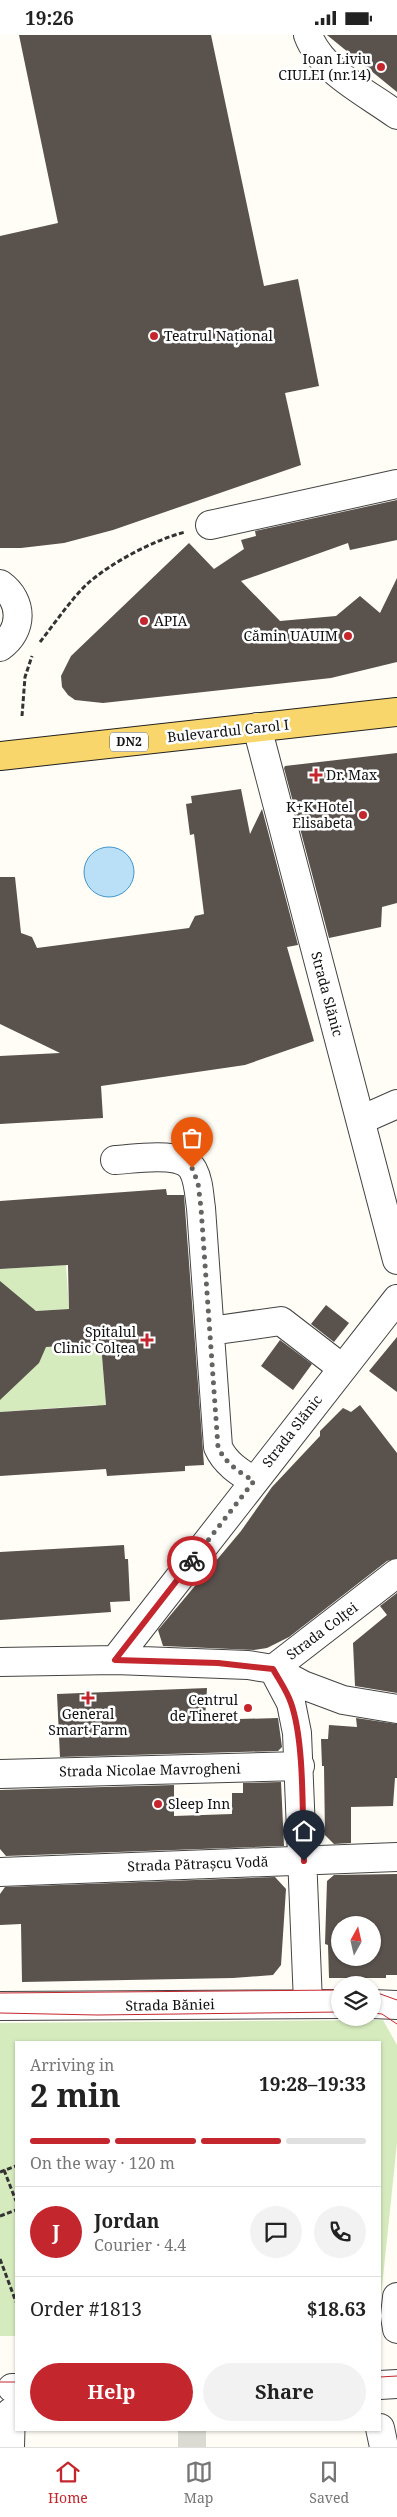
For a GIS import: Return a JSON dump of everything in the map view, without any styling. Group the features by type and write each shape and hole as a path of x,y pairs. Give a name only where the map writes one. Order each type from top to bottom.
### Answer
{"main road":[{"name":"Bulevardul Carol I","path":"0,756 397,712"}],"street":[{"path":"308,35 320,55 333,69 397,115"},
{"path":"210,525 397,484"},
{"path":"0,584 14,599 18,610 18,621 14,633 0,647"},
{"name":"Strada Slănic","path":"257,727 397,1260"},
{"path":"361,1120 397,1104"},
{"path":"115,1160 172,1157 192,1168 198,1183 201,1208 218,1447 222,1455 235,1469 254,1481"},
{"name":"Strada Slănic","path":"115,1660 397,1299"},
{"path":"210,1331 281,1321 342,1368"},
{"name":"Strada Colței","path":"0,1662 115,1660 218,1663 273,1669 397,1573"},
{"path":"273,1669 330,1696 357,1703 397,1709"},
{"path":"273,1669 288,1697 295,1716 300,1766 308,2003"},
{"name":"Strada Nicolae Mavrogheni","path":"0,1774 300,1766"},
{"name":"Strada Pătrașcu Vodă","path":"0,1871 397,1857"},
{"name":"Strada Băniei","path":"0,2006 331,2003"},
{"path":"381,2385 397,2384"},
{"path":"10,2447 13,2396"},
{"path":"381,2431 384,2447"}],"path":[{"path":"39,644 87,585 115,565 148,546 180,533 210,525"},
{"path":"22,716 25,677 34,651"},
{"path":"15,2166 2,2171 15,2199"},
{"path":"0,2216 15,2210"},
{"path":"0,2259 15,2298"}],"green space":[{"path":"66,1265 69,1309 36,1311 0,1299 0,1269"},
{"path":"100,1332 107,1419 97,1405 0,1412 0,1383 39,1363 45,1347 72,1346"},
{"path":"331,2020 331,2026 381,2026 381,2020 383,2020 397,2045 397,2143 381,2296 381,2041 15,2041 15,2336 0,2336 0,2023"}],"water":[{"path":"109,847 123,851 130,858 134,872 130,886 123,893 109,897 95,893 88,886 84,872 88,858 95,851"}],"building":[{"name":"Teatrul Național","path":"19,35 211,35 264,286 298,279 319,386 285,393 301,465 113,530 64,543 21,548 0,548 0,236 58,223"},
{"name":"Ioan Liviu CIULEI (nr.14)","path":"327,35 397,35 397,92"},
{"name":"APIA","path":"397,500 397,540 350,550 348,543 241,581 280,621 336,616 360,596 380,613 397,578 397,662 331,678 103,703 75,700 62,687 61,676 71,656 189,543 214,569 244,549 241,540 256,536 255,531"},
{"path":"397,753 397,903 382,907 381,927 329,938 284,768 285,766"},
{"path":"241,789 250,834 262,809 298,945 287,947 314,1041 245,1065 101,1086 103,1118 0,1124 0,1056 60,1053 0,1024 0,877 15,877 21,933 32,937 37,948 189,928 195,916 204,914 194,834 190,835 186,804 192,803 191,796"},
{"name":"Spitalul Clinic Colțea","path":"166,1189 167,1195 184,1195 204,1465 185,1466 185,1471 107,1476 106,1469 0,1476 0,1412 106,1405 101,1344 46,1347 39,1363 0,1400 0,1281 36,1311 69,1309 68,1265 0,1269 0,1201"},
{"path":"326,1305 349,1323 334,1342 311,1324"},
{"path":"397,1337 397,1392 369,1371"},
{"path":"280,1340 312,1364 293,1390 261,1366"},
{"path":"360,1405 397,1453 397,1558 387,1561 289,1637 267,1648 254,1650 163,1646 158,1630 241,1531 272,1487 320,1436 320,1431 343,1408 351,1412"},
{"path":"124,1545 125,1559 128,1559 130,1601 110,1602 111,1612 0,1620 0,1552"},
{"path":"397,1593 397,1693 355,1686 353,1643 387,1615 380,1606"},
{"path":"207,1688 205,1720 278,1718 282,1747 278,1751 60,1757 57,1694"},
{"path":"356,1718 397,1724 397,1778 395,1778 393,1806 351,1807 351,1843 334,1844 325,1835 324,1766 322,1766 321,1739 328,1739 329,1725 357,1727"},
{"path":"281,1782 284,1846 6,1856 0,1849 0,1790 174,1785 174,1816 232,1814 232,1793 243,1793 243,1783"},
{"path":"397,1874 397,1975 386,1975 386,1978 381,1978 381,1976 331,1976 329,1978 328,1945 325,1944 327,1881 334,1875"},
{"path":"275,1877 286,1889 281,1965 273,1975 233,1978 22,1982 21,1924 0,1925 0,1894 5,1887"}],"tunnel":[{"path":"192,2431 192,2447"}],"tram line":[{"path":"0,1993 331,1990"},
{"path":"381,1994 397,2000"},
{"path":"0,2013 97,2015 331,2012"},
{"path":"381,2014 397,2024"},
{"path":"381,2377 397,2376"},
{"path":"0,2382 15,2382"}],"way so far":[{"path":"192,1168 198,1183 201,1208 218,1447 222,1455 235,1469 254,1481 192,1561"}],"place":[{"name":"Ioan Liviu CIULEI (nr.14)","path":"381,67"},
{"name":"Teatrul Național","path":"154,336"},
{"name":"APIA","path":"144,621"},
{"name":"Cămin UAUIM","path":"348,636"},
{"name":"Dr. Max","path":"316,775"},
{"name":"K+K Hotel Elisabeta","path":"363,815"},
{"name":"Spitalul Clinic Colțea","path":"147,1340"},
{"name":"General Smart Farm","path":"88,1698"},
{"name":"Centrul de Tineret","path":"248,1708"},
{"name":"Sleep Inn","path":"158,1804"}],"route":[{"path":"192,1561 115,1660 218,1663 273,1669 291,1703 295,1716 300,1766 304,1861"}]}
